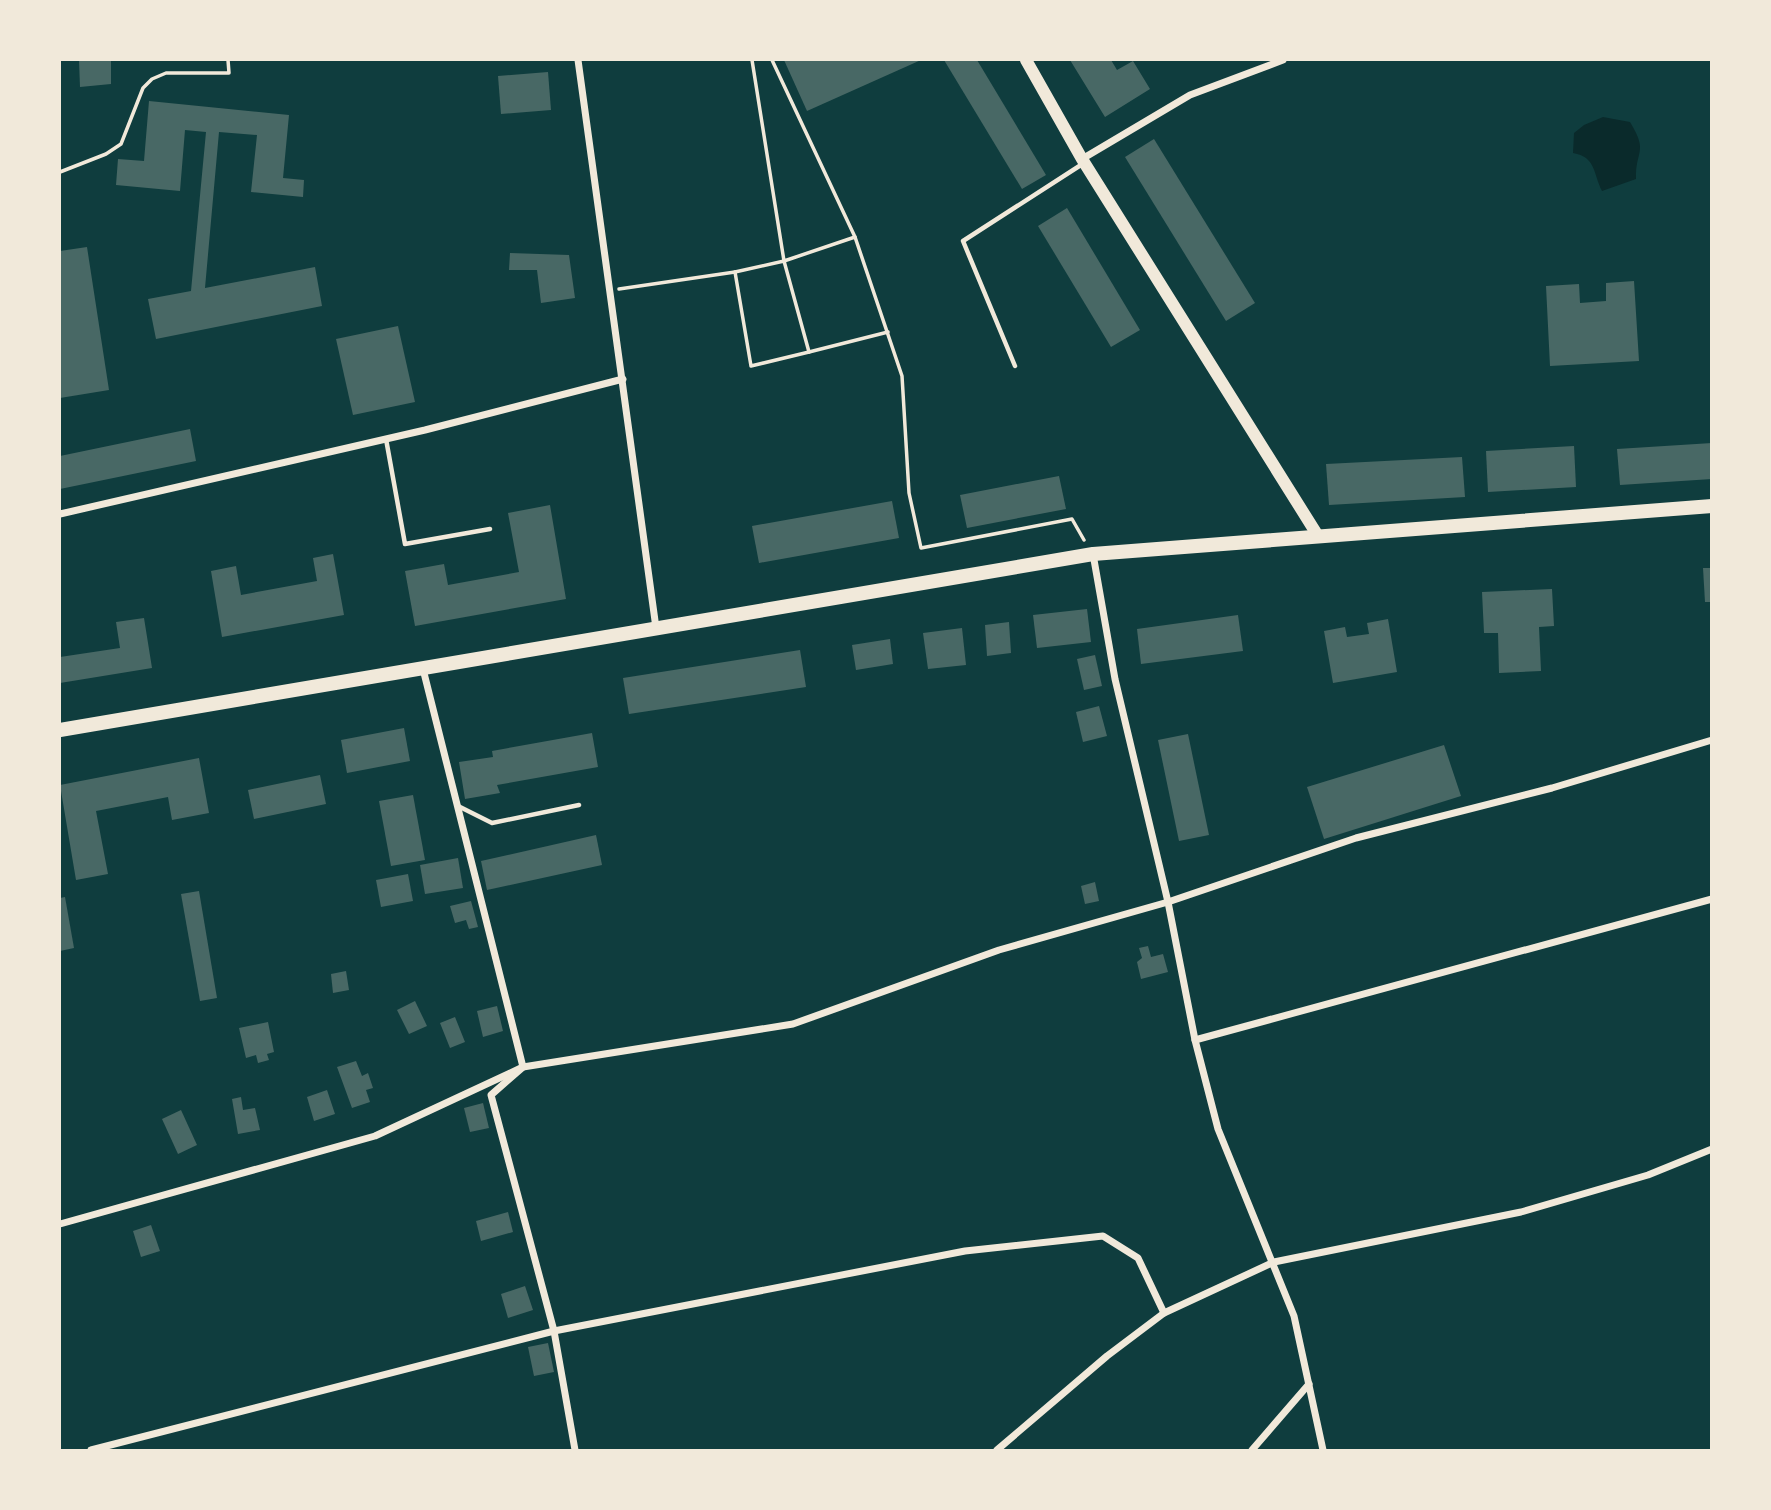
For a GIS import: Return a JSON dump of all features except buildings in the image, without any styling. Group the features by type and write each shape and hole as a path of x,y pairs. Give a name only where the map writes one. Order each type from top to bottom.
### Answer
{"main road":[{"path":"60,730 1093,554 1712,506"}],"street":[{"path":"578,60 656,629"},
{"path":"1026,60 1083,160 1318,536"},
{"path":"1083,160 1190,95 1283,60"},
{"path":"60,513 386,439 623,379"},
{"path":"1093,554 1115,678 1168,902 1195,1040 1218,1129 1294,1316 1323,1451"},
{"path":"423,669 523,1068"},
{"path":"60,1224 375,1136 523,1068 793,1024 999,950 1168,902 1356,838 1552,788 1712,740"},
{"path":"1195,1040 1712,899"},
{"path":"523,1068 491,1096 554,1331 575,1451"},
{"path":"997,1451 1107,1356 1164,1313 1274,1262 1521,1212 1648,1175 1712,1149"},
{"path":"91,1451 554,1331 965,1251 1103,1236 1138,1258 1164,1313"},
{"path":"1252,1451 1309,1384"}],"lane":[{"path":"1015,366 963,241 1083,160"},
{"path":"386,439 405,544 489,529"},
{"path":"457,806 492,823 579,805"}],"path":[{"path":"60,172 106,154 121,144 143,88 152,79 166,73 229,73 228,60"},
{"path":"752,60 785,261 809,352"},
{"path":"772,60 855,237 889,332 902,376 909,493 921,548 1072,519 1093,554"},
{"path":"610,290 734,272 785,261 855,237"},
{"path":"734,272 751,366 889,332"}],"water":[{"path":"1603,117 1630,122 1639,140 1640,151 1636,179 1602,191 1590,162 1573,153 1574,133 1584,125"}]}
